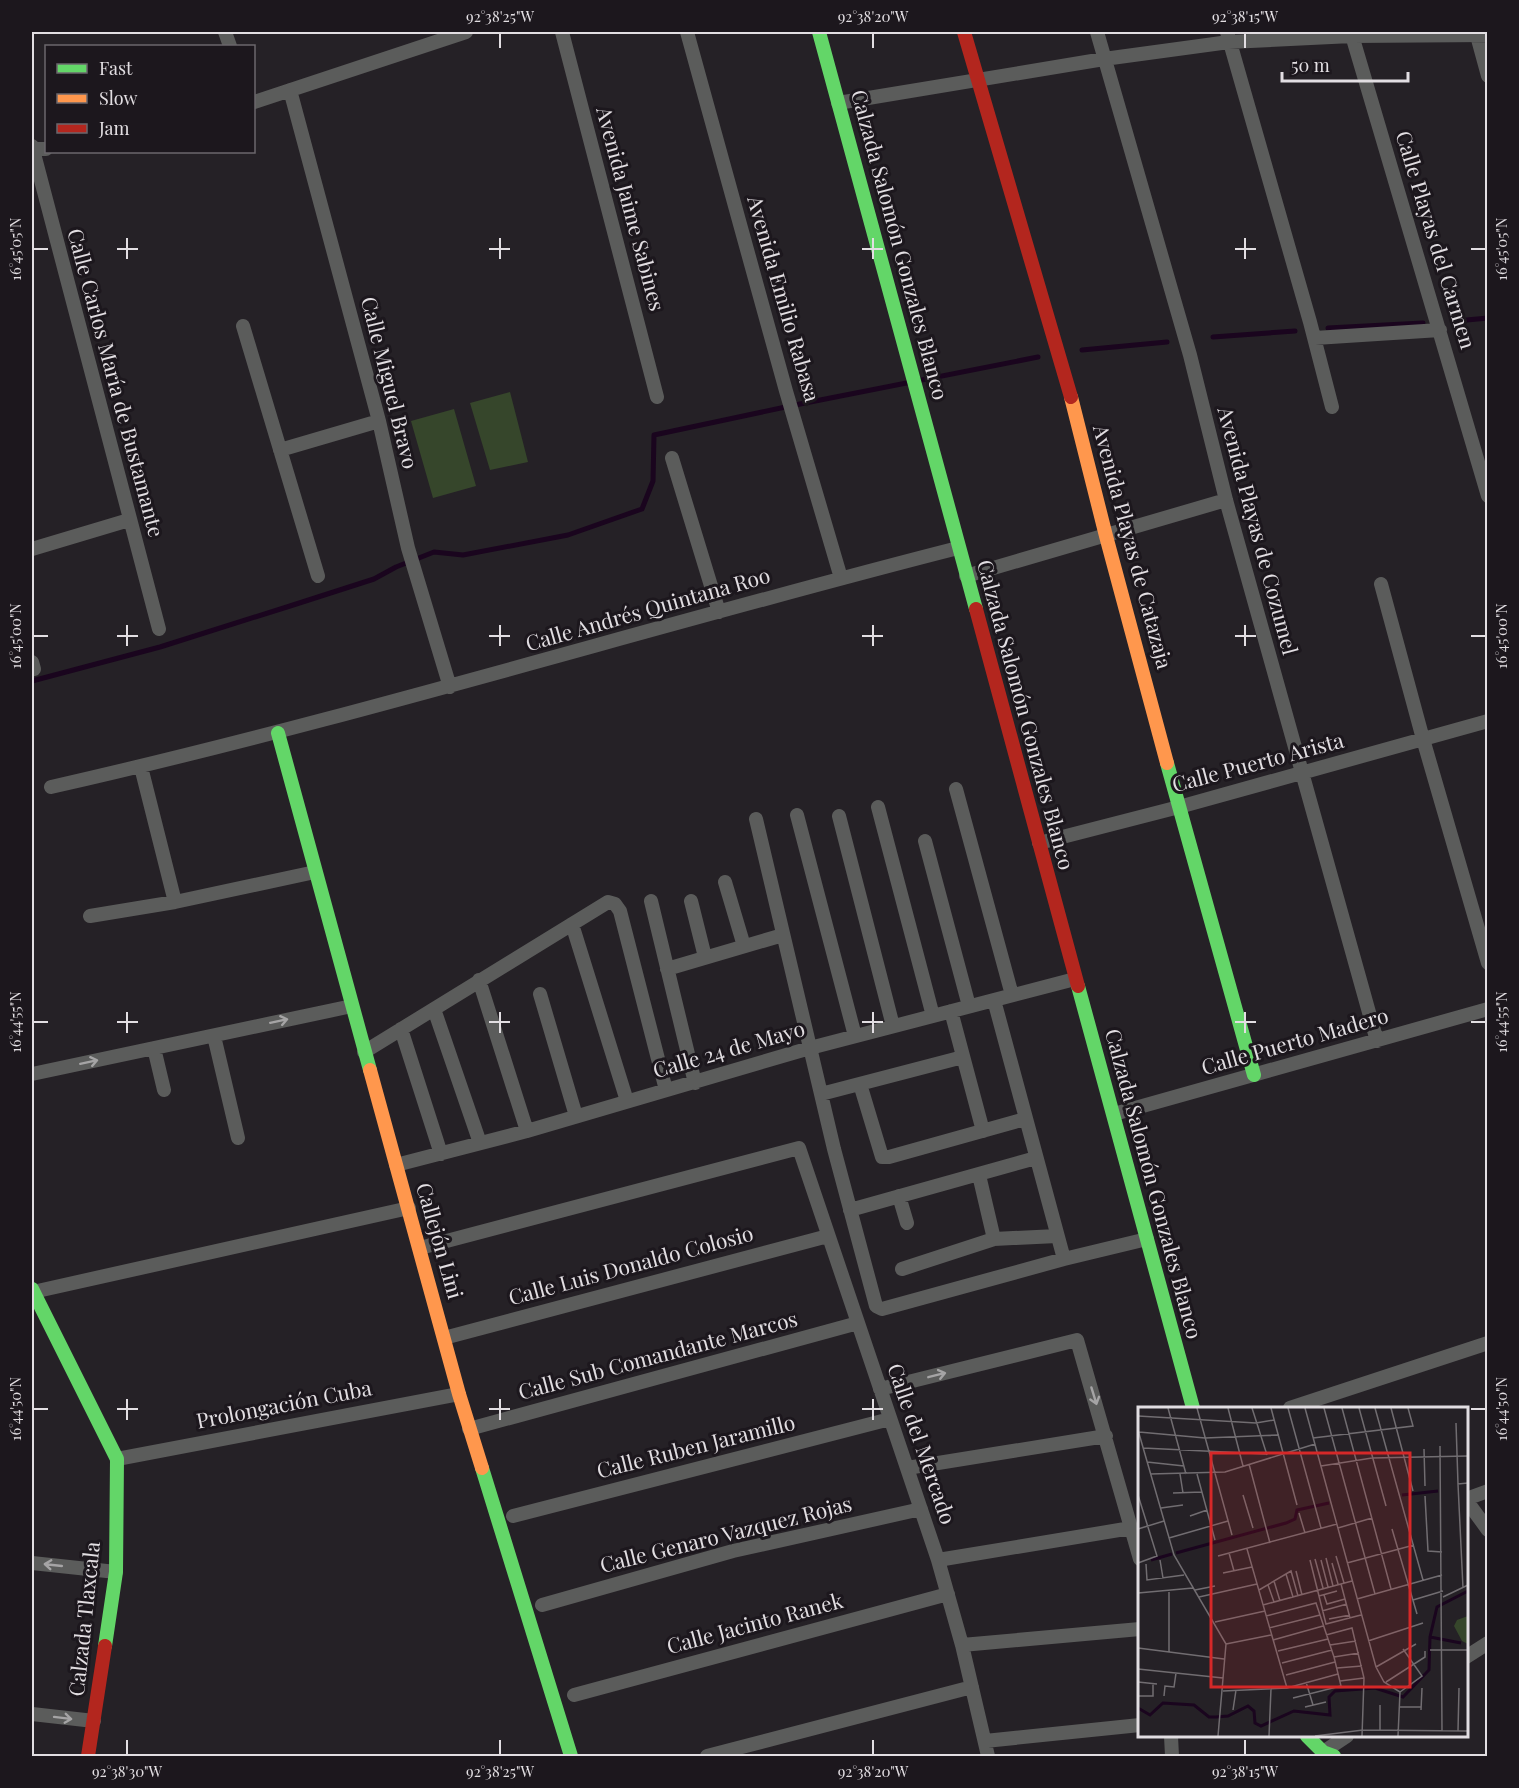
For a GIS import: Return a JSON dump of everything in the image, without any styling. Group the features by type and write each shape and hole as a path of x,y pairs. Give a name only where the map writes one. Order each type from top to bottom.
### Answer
{"street":[{"path":"255,102 429,37 466,32"},
{"name":"Avenida Jaime Sabines","path":"562,32 657,397"},
{"name":"Avenida Emilio Rabasa","path":"687,32 796,428 841,578"},
{"name":"Calzada Salomón Gonzales Blanco","path":"819,32 1193,1407"},
{"name":"Avenida Playas de Catazaja","path":"964,32 1061,357 1106,536 1254,1075"},
{"name":"Avenida Playas de Cozumel","path":"1097,32 1190,355 1226,500 1377,1041"},
{"name":"Calle Playas del Carmen","path":"1351,34 1440,330 1481,443 1488,496"},
{"path":"838,103 1228,37 1480,34 1488,76"},
{"path":"1228,37 1310,322 1332,407"},
{"name":"Calle Miguel Bravo","path":"290,90 379,421 408,548 450,687"},
{"name":"Calle Carlos María de Bustamante","path":"35,148 129,520 159,629"},
{"path":"243,326 318,576"},
{"path":"1314,338 1440,330"},
{"path":"280,450 379,421"},
{"path":"672,458 719,612"},
{"path":"966,576 1226,500"},
{"path":"32,549 129,520"},
{"name":"Calle Andrés Quintana Roo","path":"51,787 278,733 958,548"},
{"path":"1381,584 1423,740 1488,963"},
{"name":"Calle Puerto Arista","path":"1039,843 1488,722"},
{"name":"Callejón Lini","path":"278,733 469,1429 571,1756"},
{"path":"141,766 175,902"},
{"path":"956,789 1011,996"},
{"path":"878,807 933,1016"},
{"path":"796,815 855,1036"},
{"path":"839,816 893,1026"},
{"path":"756,819 821,1094 876,1305 882,1309 1146,1239"},
{"path":"925,841 969,1006"},
{"path":"90,916 175,902 315,872"},
{"path":"725,882 744,946"},
{"path":"651,901 694,1083"},
{"path":"691,901 705,957"},
{"path":"364,1052 608,902 615,904 620,911 666,1090"},
{"path":"572,924 627,1101"},
{"path":"668,969 783,935"},
{"name":"Calle 24 de Mayo","path":"396,1165 526,1131 810,1048 1075,979"},
{"path":"478,980 526,1131"},
{"path":"540,994 576,1116"},
{"path":"994,1000 1064,1259"},
{"path":"32,1074 352,1005"},
{"path":"434,1009 480,1143"},
{"name":"Calle Puerto Madero","path":"1114,1114 1488,1009"},
{"path":"951,1011 983,1131"},
{"path":"401,1029 441,1154"},
{"path":"214,1036 238,1138"},
{"path":"154,1048 164,1090"},
{"path":"821,1094 963,1057"},
{"path":"860,1083 882,1157 1025,1119"},
{"name":"Calle del Mercado","path":"420,1248 799,1148 938,1560 962,1645 988,1756"},
{"path":"850,1210 1036,1158"},
{"path":"979,1175 993,1239"},
{"path":"899,1196 907,1223"},
{"path":"32,1291 409,1208"},
{"name":"Calle Luis Donaldo Colosio","path":"444,1338 828,1236"},
{"path":"902,1269 993,1239 1057,1236"},
{"name":"Calzada Tlaxcala","path":"32,1291 117,1459 116,1572 88,1756"},
{"name":"Calle Sub Comandante Marcos","path":"469,1429 858,1323"},
{"path":"880,1389 1077,1340 1138,1552"},
{"path":"1293,1407 1488,1343"},
{"name":"Prolongación Cuba","path":"117,1459 459,1394"},
{"name":"Calle Ruben Jaramillo","path":"513,1516 890,1419"},
{"path":"907,1468 1106,1436"},
{"path":"1468,1500 1488,1491"},
{"path":"1468,1501 1488,1530"},
{"name":"Calle Genaro Vazquez Rojas","path":"542,1605 733,1551 921,1509"},
{"path":"938,1560 1131,1527"},
{"path":"32,1563 116,1572"},
{"name":"Calle Jacinto Ranek","path":"573,1695 948,1594"},
{"path":"962,1645 1138,1629"},
{"path":"1468,1656 1488,1643"},
{"path":"707,1756 727,1754 972,1687"},
{"path":"32,1714 94,1721"},
{"path":"986,1741 1138,1725"},
{"path":"1171,1737 1172,1756"},
{"path":"1308,1737 1328,1754 1346,1737"}],"green space":[{"path":"510,392 528,462 490,470 470,403"},
{"path":"454,409 476,486 433,498 411,421"}],"waterway":[{"path":"1456,321 1488,318"},
{"path":"1328,328 1423,323"},
{"path":"1213,337 1295,331"},
{"path":"1082,350 1167,342"},
{"path":"32,681 160,647 290,606 374,579 396,567 434,552 463,555 568,535 642,509 653,481 654,435 1038,357"}],"traffic: fast":[{"path":"819,32 976,609"},
{"path":"278,733 370,1070"},
{"path":"1167,763 1254,1075"},
{"path":"1078,986 1193,1407"},
{"path":"32,1289 117,1459 116,1572 105,1646"},
{"path":"482,1468 571,1756"},
{"path":"1308,1737 1323,1752 1334,1756"}],"traffic: slow":[{"path":"1071,397 1167,763"},
{"path":"370,1070 459,1394 482,1468"}],"traffic: jam":[{"path":"964,32 1071,397"},
{"path":"976,609 1078,986"},
{"path":"88,1756 105,1646"}]}
